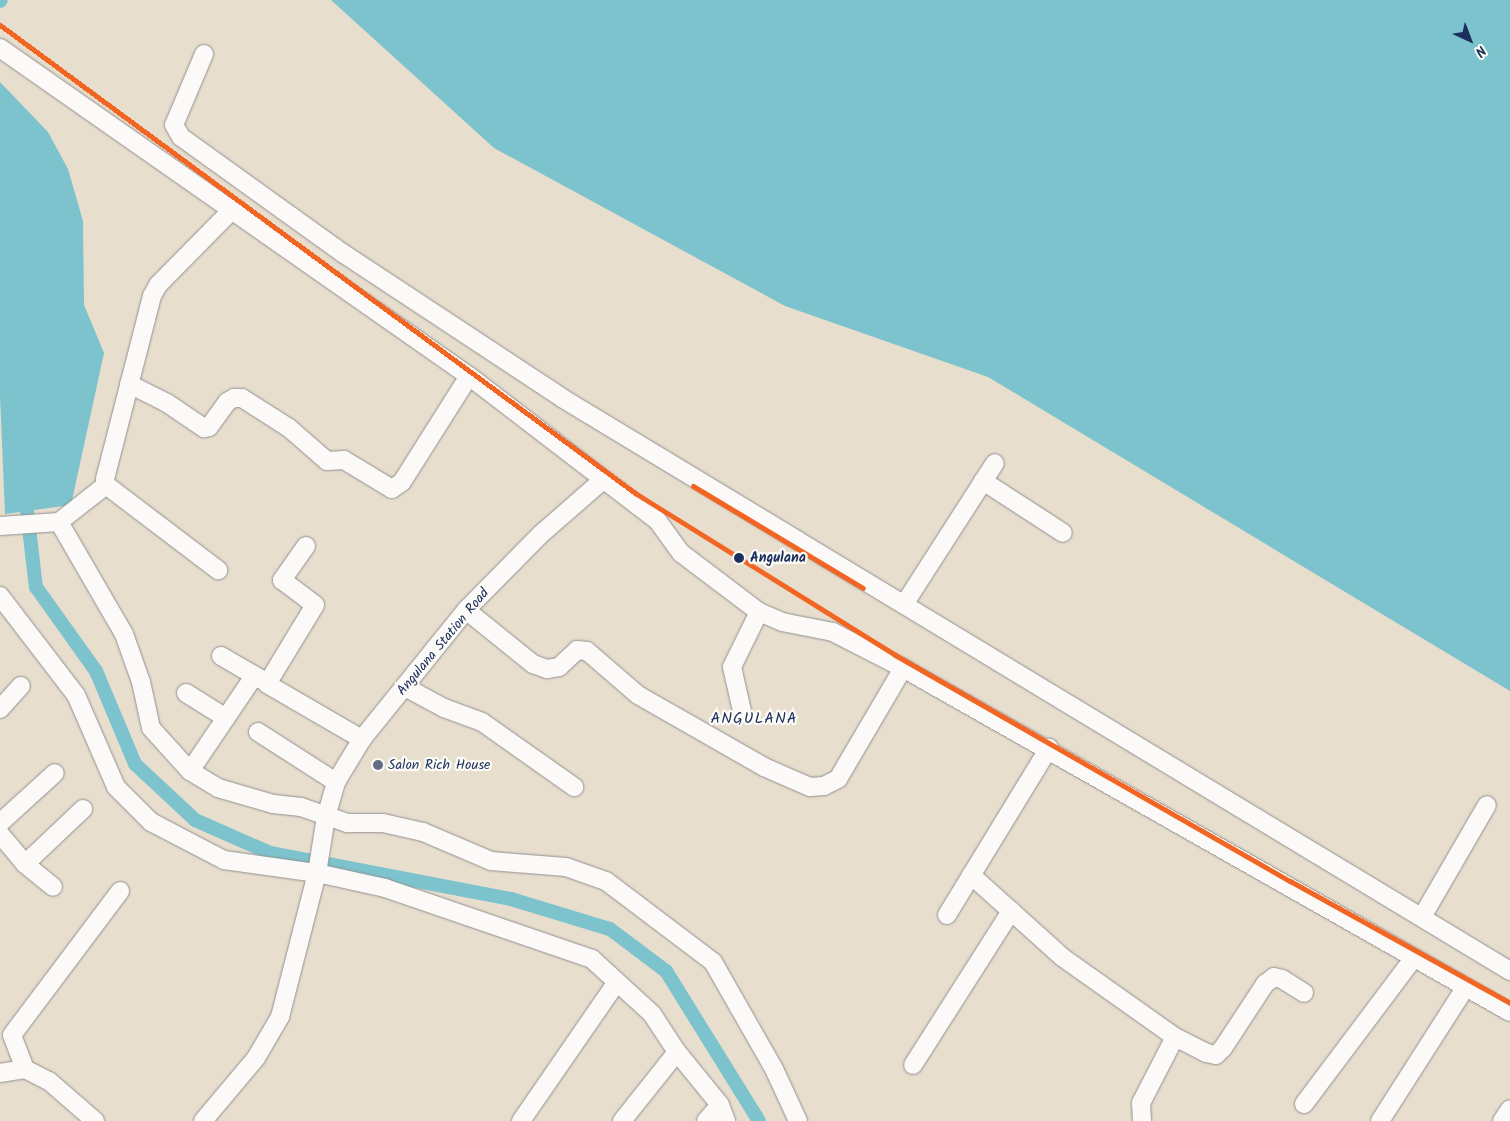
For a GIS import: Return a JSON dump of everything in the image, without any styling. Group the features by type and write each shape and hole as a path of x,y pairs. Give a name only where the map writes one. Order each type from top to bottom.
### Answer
{"street":[{"path":"6,53 234,209 469,376 657,520 681,554 759,612 782,622 833,632 903,668 1048,748 1412,960 1510,1012"},
{"path":"204,54 174,125 181,137 344,254 553,393 905,603 1510,971"},
{"path":"218,570 106,486 105,479 148,309 158,285 234,209"},
{"path":"129,384 167,402 204,428 209,427 227,402 234,398 242,398 289,428 327,462 344,460 392,489 402,482 469,376"},
{"path":"905,603 994,462"},
{"name":"Angulana Station Road","path":"325,825 336,782 362,739 466,610 541,534 603,480"},
{"path":"983,481 1064,533"},
{"path":"1,526 56,523 106,486"},
{"path":"56,523 124,634 141,682 151,728 190,771 218,788 273,804 301,807 325,825 383,823 423,832 491,861 566,867 606,881 713,962 774,1069 798,1121"},
{"path":"190,771 226,718 260,680 315,605 282,580 306,546"},
{"path":"0,596 76,695 116,786 151,822 224,860 316,871 386,888 592,959 652,1014 676,1052 723,1113 706,1121"},
{"path":"466,610 533,664 547,669 559,667 577,650 587,651 638,695 764,767 810,787 824,786 838,779 903,668"},
{"path":"742,711 732,667 759,612"},
{"path":"221,656 362,739"},
{"path":"0,709 21,686"},
{"path":"405,688 444,708 482,722 574,788"},
{"path":"186,693 226,718"},
{"path":"258,732 336,782"},
{"path":"947,915 1048,748"},
{"path":"0,824 55,773"},
{"path":"1422,918 1487,804"},
{"path":"26,864 83,809"},
{"path":"203,1121 256,1058 280,1017 316,871 325,825"},
{"path":"0,834 26,864 53,887"},
{"path":"971,875 1062,957 1175,1037 1206,1053 1216,1054 1264,984 1274,978 1282,978 1304,993"},
{"path":"24,1069 12,1035 120,891"},
{"path":"913,1065 1011,911"},
{"path":"1304,1104 1412,960"},
{"path":"521,1121 617,982"},
{"path":"1380,1121 1466,988"},
{"path":"1142,1121 1141,1103 1175,1037"},
{"path":"622,1121 676,1052"},
{"path":"0,1073 24,1069 49,1081 95,1121"},
{"path":"1502,1121 1510,1109"}],"water":[{"path":"331,0 1510,0 1510,691 988,377 785,306 494,148"},
{"path":"0,82 48,132 68,169 83,221 84,305 104,353 71,505 5,514 0,396"}],"waterway":[{"path":"25,494 36,587 96,671 135,764 195,820 270,853 511,899 610,929 666,971 759,1121"}],"transit line":[{"path":"0,25 635,493 895,655 1290,881 1510,1003"},
{"path":"693,486 863,588"}],"place":[{"name":"Angulana","path":"739,558"},
{"name":"Salon Rich House","path":"378,765"}],"district":[{"name":"ANGULANA","path":"754,719"}]}
